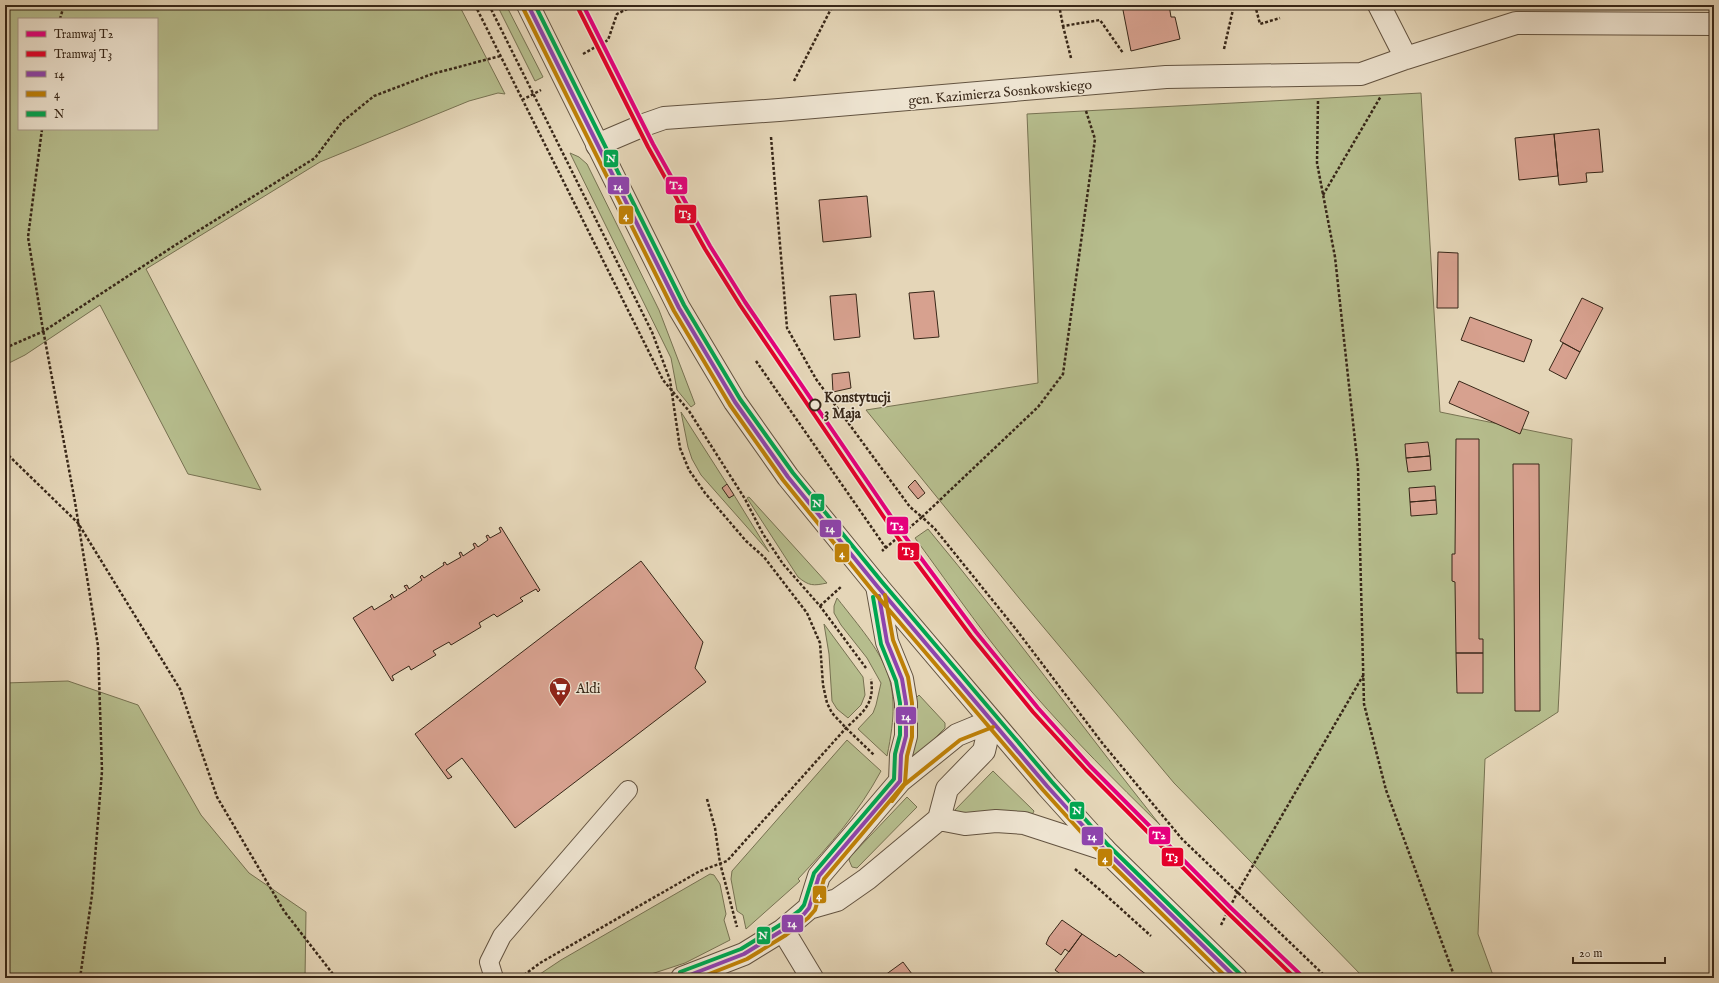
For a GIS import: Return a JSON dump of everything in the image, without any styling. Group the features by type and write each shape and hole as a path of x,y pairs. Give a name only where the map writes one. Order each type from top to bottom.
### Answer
{"street":[{"path":"528,5 679,308 735,402 788,477 877,586 1047,786 1104,849 1236,978"},
{"path":"1379,5 1406,58"},
{"name":"gen. Kazimierza Sosnkowskiego","path":"597,145 664,118 1078,86 1166,77 1361,74 1516,23 1714,24"},
{"path":"877,586 887,642 902,679 906,703 906,736 901,755 900,781"},
{"path":"809,908 820,876 900,781 957,735 991,721"},
{"path":"682,978 744,954 783,930 809,908 837,900 867,879 939,819 947,789 984,750 991,721"},
{"path":"939,819 965,824 996,821 1024,823 1104,849"},
{"path":"783,930 812,978"}],"lane":[{"path":"494,978 489,962 502,936 628,790"}],"path":[{"path":"60,18 64,5"},
{"path":"475,5 663,380 693,417 745,499 762,534 783,564 820,606 866,667 871,679 872,691 869,702 863,712 846,728 727,861 700,871 540,963 520,978"},
{"path":"489,5 652,332 663,359 672,391 680,448 689,470 705,493 746,541 764,557 808,613 820,643 823,684 827,703 832,712 846,728 879,760"},
{"path":"618,14 635,5"},
{"path":"834,5 779,110 771,133 787,328 816,379 914,511"},
{"path":"1059,5 1078,86 1095,139 1063,374 1038,407 922,517 935,529 1015,628 1103,744 1182,839 1326,978"},
{"path":"1224,50 1234,5"},
{"path":"1255,5 1260,24 1280,18"},
{"path":"1063,26 1100,20 1126,58"},
{"path":"5,348 44,331 177,244 316,158 342,122 374,96 432,74 500,56"},
{"path":"1319,75 1316,163 1335,257 1358,468 1364,704 1386,790 1455,978"},
{"path":"1323,196 1382,94"},
{"path":"42,130 28,236 98,646 102,772 92,895 80,978"},
{"path":"756,361 886,548"},
{"path":"5,452 78,523 180,689 217,797 284,911 336,978"},
{"path":"1207,950 1237,893 1364,674"},
{"path":"707,799 715,828 720,864 744,954"},
{"path":"1074,868 1157,941"}],"green space":[{"path":"5,5 459,5 505,94 498,93 469,101 320,162 146,269 261,490 188,474 100,305 25,355 5,365"},
{"path":"497,5 506,5 543,77 535,81"},
{"path":"1421,93 1440,412 1572,439 1558,712 1485,759 1478,934 1494,978 1364,978 1174,783 1019,598 866,410 1038,383 1027,114"},
{"path":"570,153 579,157 587,164 659,310 695,404 691,407 677,390 671,358"},
{"path":"681,412 727,484 723,488 729,498 734,495 769,552 701,475 692,459 688,447"},
{"path":"749,497 827,583 818,585 811,584 798,577 747,498"},
{"path":"928,529 987,602 1160,825 1063,726 1001,655 915,538"},
{"path":"837,598 867,637 886,670 891,687 893,706 892,729 887,756 858,729 873,713 881,683 867,658 841,625 834,613 834,606"},
{"path":"824,624 863,677 865,695 861,705 848,718 837,709 832,701 829,654"},
{"path":"68,681 138,705 201,815 249,873 306,912 305,978 5,978 5,683"},
{"path":"919,695 945,723 945,728 911,762 916,698"},
{"path":"847,740 881,771 854,814 833,841 798,879 800,881 746,929 743,915 737,911 731,879 732,871"},
{"path":"993,771 1034,811 1032,815 955,817 953,812"},
{"path":"907,797 917,807 857,868 852,867 849,860 850,857"},
{"path":"710,874 714,875 720,884 726,914 724,920 730,940 685,963 639,978 534,978 561,960"}],"building":[{"path":"1122,5 1169,5 1171,17 1175,17 1180,39 1131,51"},
{"path":"1599,129 1603,172 1586,173 1587,182 1559,185 1554,134"},
{"path":"1554,134 1558,176 1519,180 1515,138"},
{"path":"867,196 871,237 823,242 819,200"},
{"path":"1438,252 1458,253 1458,308 1437,308"},
{"path":"934,291 939,337 914,339 909,293"},
{"path":"856,294 860,337 834,340 830,296"},
{"path":"1582,298 1603,308 1580,352 1560,341"},
{"path":"1470,317 1532,340 1524,362 1461,340"},
{"path":"1563,343 1580,352 1566,379 1549,370"},
{"path":"849,372 851,388 833,392 832,374"},
{"path":"1459,381 1529,412 1520,434 1449,403"},
{"path":"1456,439 1479,439 1479,639 1483,639 1483,653 1456,653 1455,582 1452,581 1452,554 1455,554"},
{"path":"1428,442 1430,456 1406,458 1405,444"},
{"path":"1430,456 1431,470 1408,472 1406,458"},
{"path":"1513,464 1539,464 1540,711 1515,711"},
{"path":"915,480 925,493 918,499 908,487"},
{"path":"727,484 734,495 729,498 722,488"},
{"path":"1435,486 1436,500 1410,502 1409,488"},
{"path":"1436,500 1437,514 1411,516 1410,502"},
{"path":"501,527 540,590 538,592 536,589 520,598 523,601 497,617 494,614 479,623 481,627 451,645 449,642 433,651 436,655 411,670 409,666 392,676 394,680 392,681 353,618 372,606 374,610 392,599 390,596 392,594 394,598 407,590 404,586 407,585 409,589 422,580 420,577 422,575 424,578 444,565 443,563 445,562 447,565 461,557 459,553 461,552 463,556 475,548 473,544 475,543 478,547 488,540 486,536 488,535 490,538 501,532 499,528"},
{"name":"Aldi","path":"641,561 703,642 695,668 706,682 515,828 462,758 446,770 452,777 448,779 415,734"},
{"path":"1456,653 1483,653 1483,693 1457,693"},
{"path":"1062,920 1082,934 1069,952 1065,949 1061,955 1046,944 1049,937"},
{"path":"1082,934 1116,957 1119,954 1151,978 1066,978 1055,970"},
{"path":"903,962 915,978 881,978"}],"tram line":[{"name":"T2","path":"583,5 653,144 710,246 745,302 903,534 976,632 1038,708 1090,766 1231,908 1304,978"},
{"name":"T3","path":"578,8 648,147 705,249 740,305 898,538 971,636 1033,712 1086,770 1295,978"}],"transit line":[{"name":"14","path":"528,5 679,308 735,402 788,477 877,586 1047,786 1104,849 1236,978"},
{"name":"N","path":"535,5 684,305 740,399 793,473 882,582 1052,782 1108,845 1240,974"},
{"name":"4","path":"523,8 674,311 730,405 783,480 872,590 1043,790 1100,853 1227,978"},
{"name":"4","path":"699,978 747,959 786,935 808,918 815,910 824,879 905,783 907,756 912,737 912,703 908,677 893,640 885,595"},
{"name":"14","path":"682,978 744,954 783,930 804,914 809,908 819,876 900,781 901,755 906,736 906,703 902,679 887,642 879,596"},
{"name":"N","path":"680,972 741,949 780,925 800,910 804,905 814,873 894,779 895,754 900,735 900,703 896,681 881,644 873,597"},
{"name":"4","path":"892,801 904,785 960,740 993,727"}],"place":[{"name":"Konstytucji 3 Maja","path":"815,405"},
{"name":"Aldi","path":"560,708"}]}
